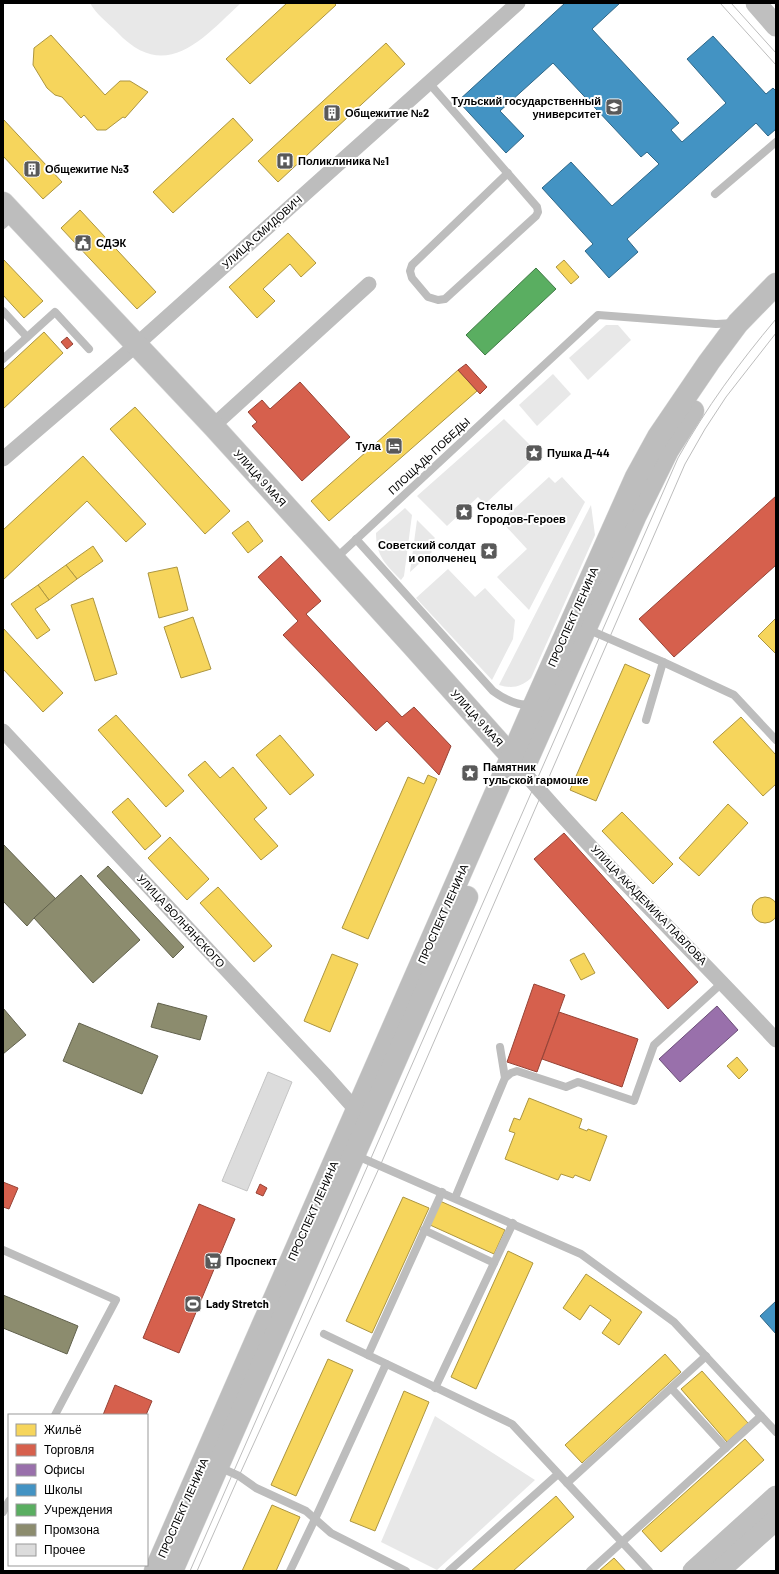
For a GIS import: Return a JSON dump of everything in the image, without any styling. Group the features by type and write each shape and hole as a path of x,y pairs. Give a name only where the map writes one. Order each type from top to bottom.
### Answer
{"main road":[{"name":"УЛИЦА 9 МАЯ","path":"7,214 136,345 213,426 517,763"},
{"name":"ПРОСПЕКТ ЛЕНИНА","path":"172,1571 355,1155 544,701 612,527 636,477 658,437 688,392 738,323 776,284"},
{"name":"ПРОСПЕКТ ЛЕНИНА","path":"544,701 585,628 635,517 668,450 710,382 751,328 776,303"},
{"name":"ПРОСПЕКТ ЛЕНИНА","path":"155,1571 357,1111 517,763"}],"street":[{"name":"УЛИЦА СМИДОВИЧ","path":"3,459 136,345 518,3"},
{"path":"756,3 776,26"},
{"path":"213,426 369,284"},
{"name":"УЛИЦА ВОЛНЯНСКОГО","path":"3,731 357,1111"},
{"name":"УЛИЦА АКАДЕМИКА ПАВЛОВА","path":"517,763 555,808 723,982 776,1040"},
{"path":"693,1571 776,1496"},
{"path":"719,1571 776,1520"}],"lane":[{"path":"429,83 508,173 537,207 538,212 536,216 445,299 438,300 428,297 412,278 410,271 412,265 508,173"},
{"path":"715,194 776,142"},
{"path":"3,311 27,337"},
{"path":"3,360 55,312 89,349"},
{"name":"ПЛОЩАДЬ ПОБЕДЫ","path":"334,560 598,315 716,324 738,323"},
{"path":"356,539 493,691 506,700 517,704 529,705 544,701"},
{"path":"585,628 734,695 776,740"},
{"path":"646,720 663,662"},
{"path":"454,1198 505,1078 511,1073 517,1071 566,1087 578,1082 634,1101 654,1045 723,982"},
{"path":"500,1047 505,1078"},
{"path":"355,1155 581,1254 674,1322 776,1432"},
{"path":"368,1355 442,1192"},
{"path":"436,1388 513,1223"},
{"path":"424,1230 494,1263"},
{"path":"3,1250 116,1300 56,1414"},
{"path":"324,1334 512,1424 649,1571"},
{"path":"567,1483 706,1356"},
{"path":"290,1571 386,1364"},
{"path":"671,1388 726,1448"},
{"path":"590,1571 761,1416"},
{"path":"218,1467 239,1476 256,1488 306,1511 331,1533 406,1571"},
{"path":"449,1571 558,1474"},
{"path":"3,1512 8,1503"}],"shaded area":[{"path":"90,3 241,3 198,42 183,50 167,55 152,54 135,47 102,18"},
{"path":"606,325 618,325 631,340 588,380 569,358"},
{"path":"553,374 571,394 537,426 519,405"},
{"path":"504,419 532,447 526,453 532,460 485,504 478,497 447,526 417,496"},
{"path":"549,477 555,483 562,477 585,502 529,610 497,577 527,549 501,521"},
{"path":"591,505 595,535 531,678 520,685 512,687 499,685"},
{"path":"405,508 412,515 404,576 401,580 383,560 376,541 376,533"},
{"path":"417,520 435,538 427,546 432,552 410,572"},
{"path":"448,569 475,597 485,588 515,620 513,639 492,680 416,598"},
{"path":"435,1416 535,1480 437,1570 381,1542"}],"building: Жильё":[{"path":"287,3 334,3 336,5 250,84 226,59"},
{"path":"51,35 105,95 120,81 130,81 148,92 125,118 123,117 106,130 97,130 84,115 81,118 62,97 55,95 47,88 33,65 34,48"},
{"name":"Общежитие №2","path":"386,43 405,64 278,182 258,161"},
{"path":"233,118 253,140 173,213 153,192"},
{"name":"Общежитие №3","path":"3,119 62,182 43,199 3,156"},
{"path":"80,210 156,292 137,309 61,228"},
{"path":"288,233 316,263 301,277 290,264 263,289 275,301 257,318 229,287"},
{"path":"3,259 43,301 24,318 3,295"},
{"path":"564,260 579,277 571,284 556,267"},
{"path":"44,332 63,353 3,409 3,370"},
{"name":"Тула","path":"458,370 477,391 329,521 311,501"},
{"path":"135,407 230,511 205,534 110,429"},
{"path":"83,456 146,524 126,542 87,501 3,580 3,530"},
{"path":"248,521 263,541 248,553 232,533"},
{"path":"93,546 103,561 77,579 66,565"},
{"path":"66,565 77,579 49,600 38,585"},
{"path":"177,567 188,610 159,618 148,573"},
{"path":"38,585 49,600 35,609 50,630 37,639 11,604"},
{"path":"93,598 117,674 95,681 71,605"},
{"path":"193,617 211,669 181,678 164,627"},
{"path":"776,618 776,654 758,636"},
{"path":"3,628 63,693 43,712 3,669"},
{"path":"625,664 650,675 596,801 570,790"},
{"path":"116,715 184,791 166,807 98,730"},
{"path":"741,717 776,755 776,784 763,796 713,742"},
{"path":"280,735 314,775 290,795 256,755"},
{"path":"205,761 220,778 233,767 267,808 254,819 278,846 261,860 188,775"},
{"path":"428,775 437,779 368,939 342,928 408,777 424,784"},
{"path":"128,798 161,836 145,850 112,812"},
{"path":"728,804 748,823 699,876 679,858"},
{"path":"622,812 673,864 653,884 602,831"},
{"path":"170,837 209,879 187,900 148,858"},
{"path":"218,887 272,946 254,962 200,903"},
{"path":"765,897 774,901 778,910 774,919 765,923 756,919 752,910 756,901"},
{"path":"584,953 595,973 581,980 570,960"},
{"path":"332,954 358,964 330,1032 304,1021"},
{"path":"737,1057 748,1070 739,1079 727,1066"},
{"path":"529,1098 582,1119 579,1128 587,1131 588,1129 607,1136 590,1181 575,1175 573,1178 561,1174 558,1180 505,1159 515,1133 509,1131 514,1118 520,1120"},
{"path":"403,1197 429,1208 372,1333 346,1321"},
{"path":"440,1201 505,1230 494,1254 430,1225"},
{"path":"508,1251 533,1263 476,1389 451,1377"},
{"path":"586,1274 642,1312 619,1345 602,1333 611,1320 590,1305 580,1320 563,1308"},
{"path":"665,1354 681,1372 582,1463 565,1445"},
{"path":"328,1359 353,1370 296,1496 271,1485"},
{"path":"702,1371 748,1423 727,1442 681,1389"},
{"path":"404,1391 429,1402 375,1531 350,1521"},
{"path":"745,1439 764,1460 661,1552 642,1531"},
{"path":"556,1496 574,1517 513,1571 471,1571"},
{"path":"272,1505 300,1517 276,1571 242,1571"},
{"path":"614,1558 626,1571 599,1571"}],"building: Торговля":[{"path":"67,337 73,344 67,349 61,342"},
{"path":"466,364 487,387 480,394 458,370"},
{"path":"300,382 350,437 302,481 252,426 257,422 248,412 262,400 270,409"},
{"path":"776,496 776,565 674,657 639,619"},
{"path":"281,556 321,601 306,614 402,717 414,707 451,746 439,775 387,721 376,731 283,635 298,621 258,577"},
{"path":"564,833 698,982 668,1009 534,859"},
{"path":"534,984 565,995 537,1072 507,1062"},
{"path":"559,1012 638,1039 622,1087 542,1059"},
{"path":"3,1182 18,1188 9,1209 3,1207"},
{"path":"260,1184 267,1188 263,1196 256,1193"},
{"path":"199,1204 235,1219 179,1353 143,1338"},
{"path":"115,1385 152,1401 146,1414 103,1414"}],"building: Офисы":[{"path":"717,1006 738,1030 680,1082 659,1059"}],"building: Школы":[{"path":"565,3 620,3 592,29 679,123 671,130 682,142 726,103 687,59 713,36 766,94 773,88 776,91 776,129 768,136 756,123 627,239 638,252 609,278 585,251 593,244 542,188 571,162 612,206 659,164 647,152 641,157 553,63 500,111 524,136 506,153 458,101"},
{"path":"776,1301 776,1334 760,1316"}],"building: Учреждения":[{"path":"536,268 556,289 485,355 466,335"}],"building: Промзона":[{"path":"3,844 56,899 27,926 3,901"},
{"path":"108,866 184,947 173,958 97,876"},
{"path":"81,875 140,940 93,983 34,918"},
{"path":"158,1003 207,1016 200,1040 151,1027"},
{"path":"3,1008 26,1035 3,1054"},
{"path":"79,1023 158,1056 142,1094 63,1061"},
{"path":"3,1295 78,1326 67,1354 3,1328"}],"building: Прочее":[{"path":"268,1072 292,1082 247,1191 222,1181"}],"tram line":[{"path":"720,3 776,65"},
{"path":"731,3 776,53"},
{"path":"190,1571 678,458 700,421 724,386 776,319"},
{"path":"197,1571 380,1166 685,464 705,429 726,397 776,333"}],"place":[{"name":"Тульский государственный университет","path":"614,107"},
{"name":"Общежитие №2","path":"332,113"},
{"name":"Поликлиника №1","path":"285,161"},
{"name":"Общежитие №3","path":"32,169"},
{"name":"СДЭК","path":"83,243"},
{"name":"Тула","path":"394,446"},
{"name":"Пушка Д-44","path":"534,453"},
{"name":"Стелы Городов-Героев","path":"464,512"},
{"name":"Советский солдат и ополченец","path":"489,551"},
{"name":"Памятник тульской гармошке","path":"470,773"},
{"name":"Проспект","path":"213,1261"},
{"name":"Lady Stretch","path":"193,1304"}]}
